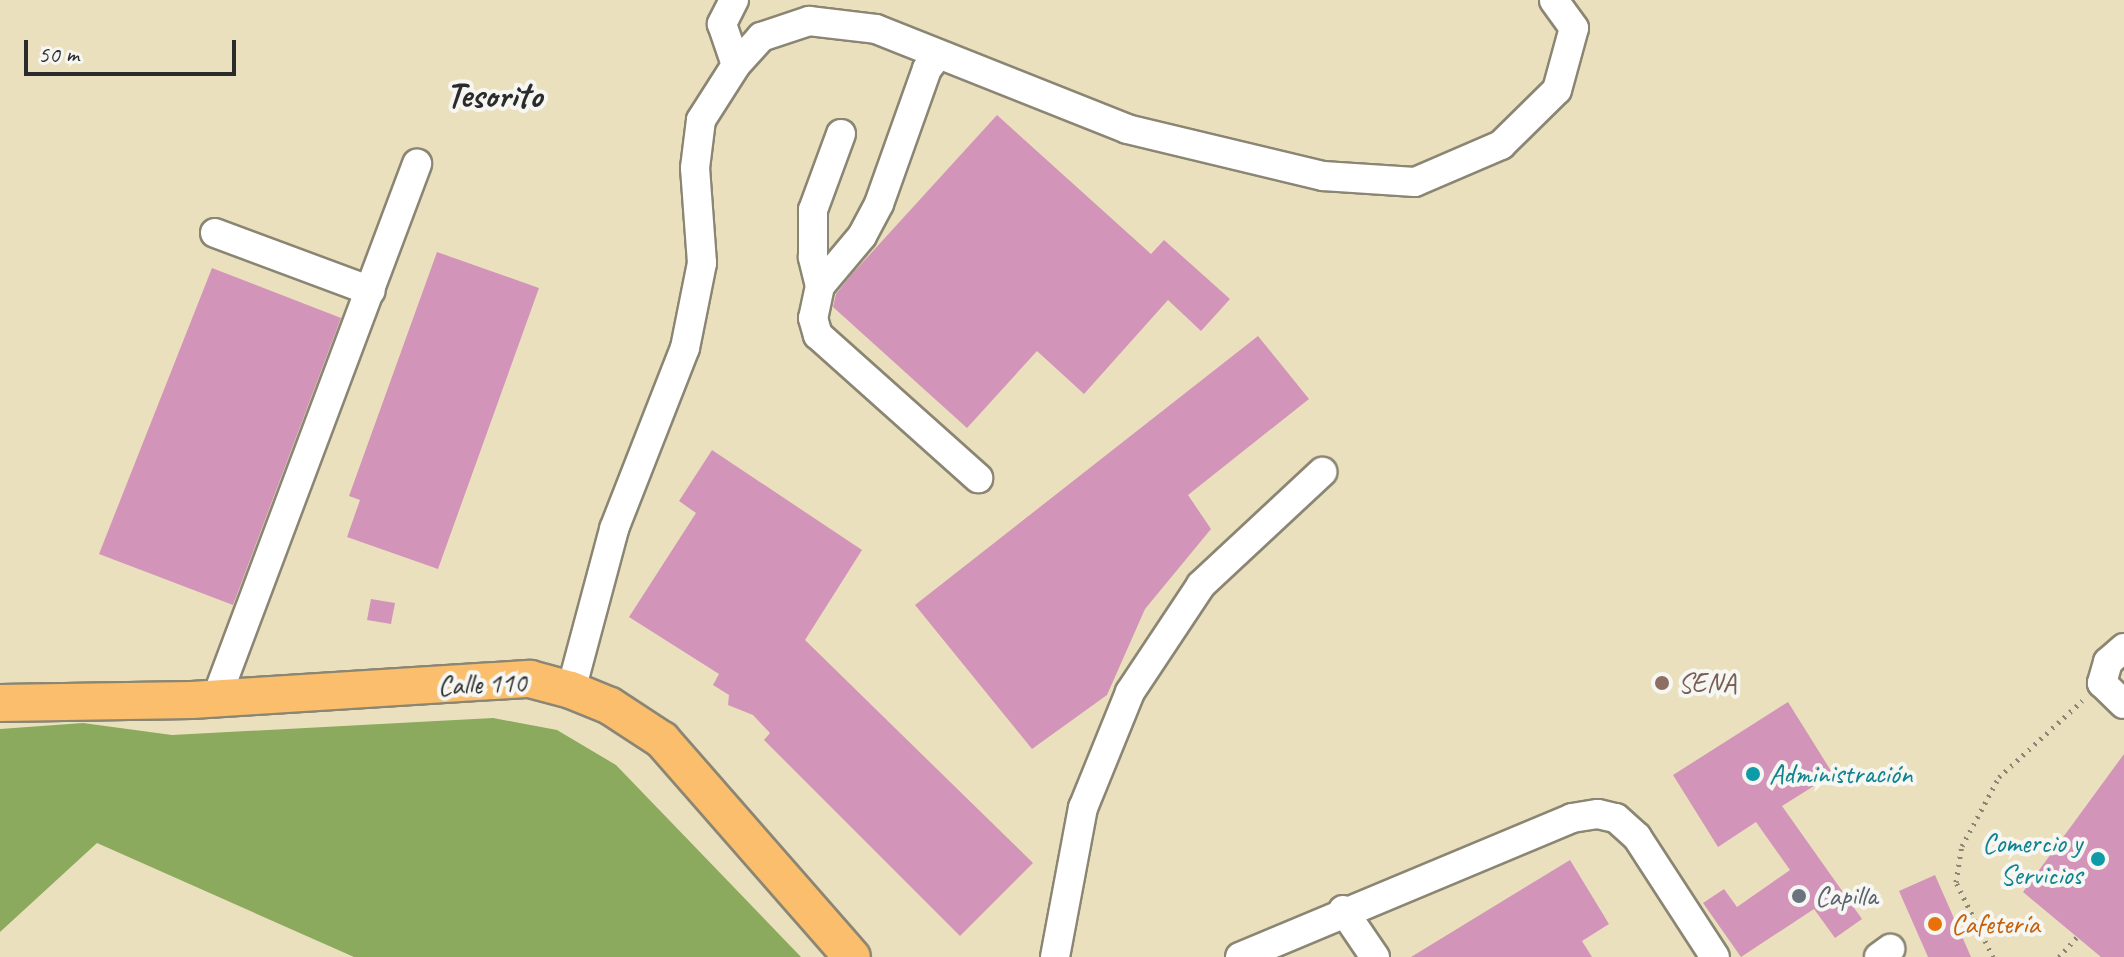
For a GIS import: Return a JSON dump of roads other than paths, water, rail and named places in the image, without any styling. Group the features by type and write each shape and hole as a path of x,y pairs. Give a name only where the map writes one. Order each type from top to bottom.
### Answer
{"main road":[{"name":"Calle 110","path":"0,703 216,699 530,679 571,690 610,706 662,740 852,957"}],"street":[{"path":"734,0 722,24 736,65"},
{"path":"571,690 614,529 685,348 702,263 695,168 701,120 736,65 761,37 809,21 876,29 1127,129 1323,176 1415,182 1501,145 1557,90 1574,28 1554,0"},
{"path":"820,286 862,236 879,204 927,69 938,55"},
{"path":"841,134 813,210 813,257 820,286 813,318 818,335 978,478"},
{"path":"216,699 417,164"},
{"path":"215,233 371,291"},
{"path":"1055,957 1083,808 1130,692 1201,585 1322,472"},
{"path":"2124,648 2108,662 2102,683 2124,704"},
{"path":"1240,957 1343,910 1572,818 1598,814 1616,818 1637,837 1715,957"},
{"path":"1343,910 1375,957"}],"place":[{"name":"SENA","path":"1662,683"},
{"name":"Administración","path":"1753,774"},
{"name":"Comercio y Servicios","path":"2098,859"},
{"name":"Capilla","path":"1799,896"},
{"name":"Cafetería","path":"1935,924"}],"district":[{"name":"Tesorito","path":"494,96"}]}
